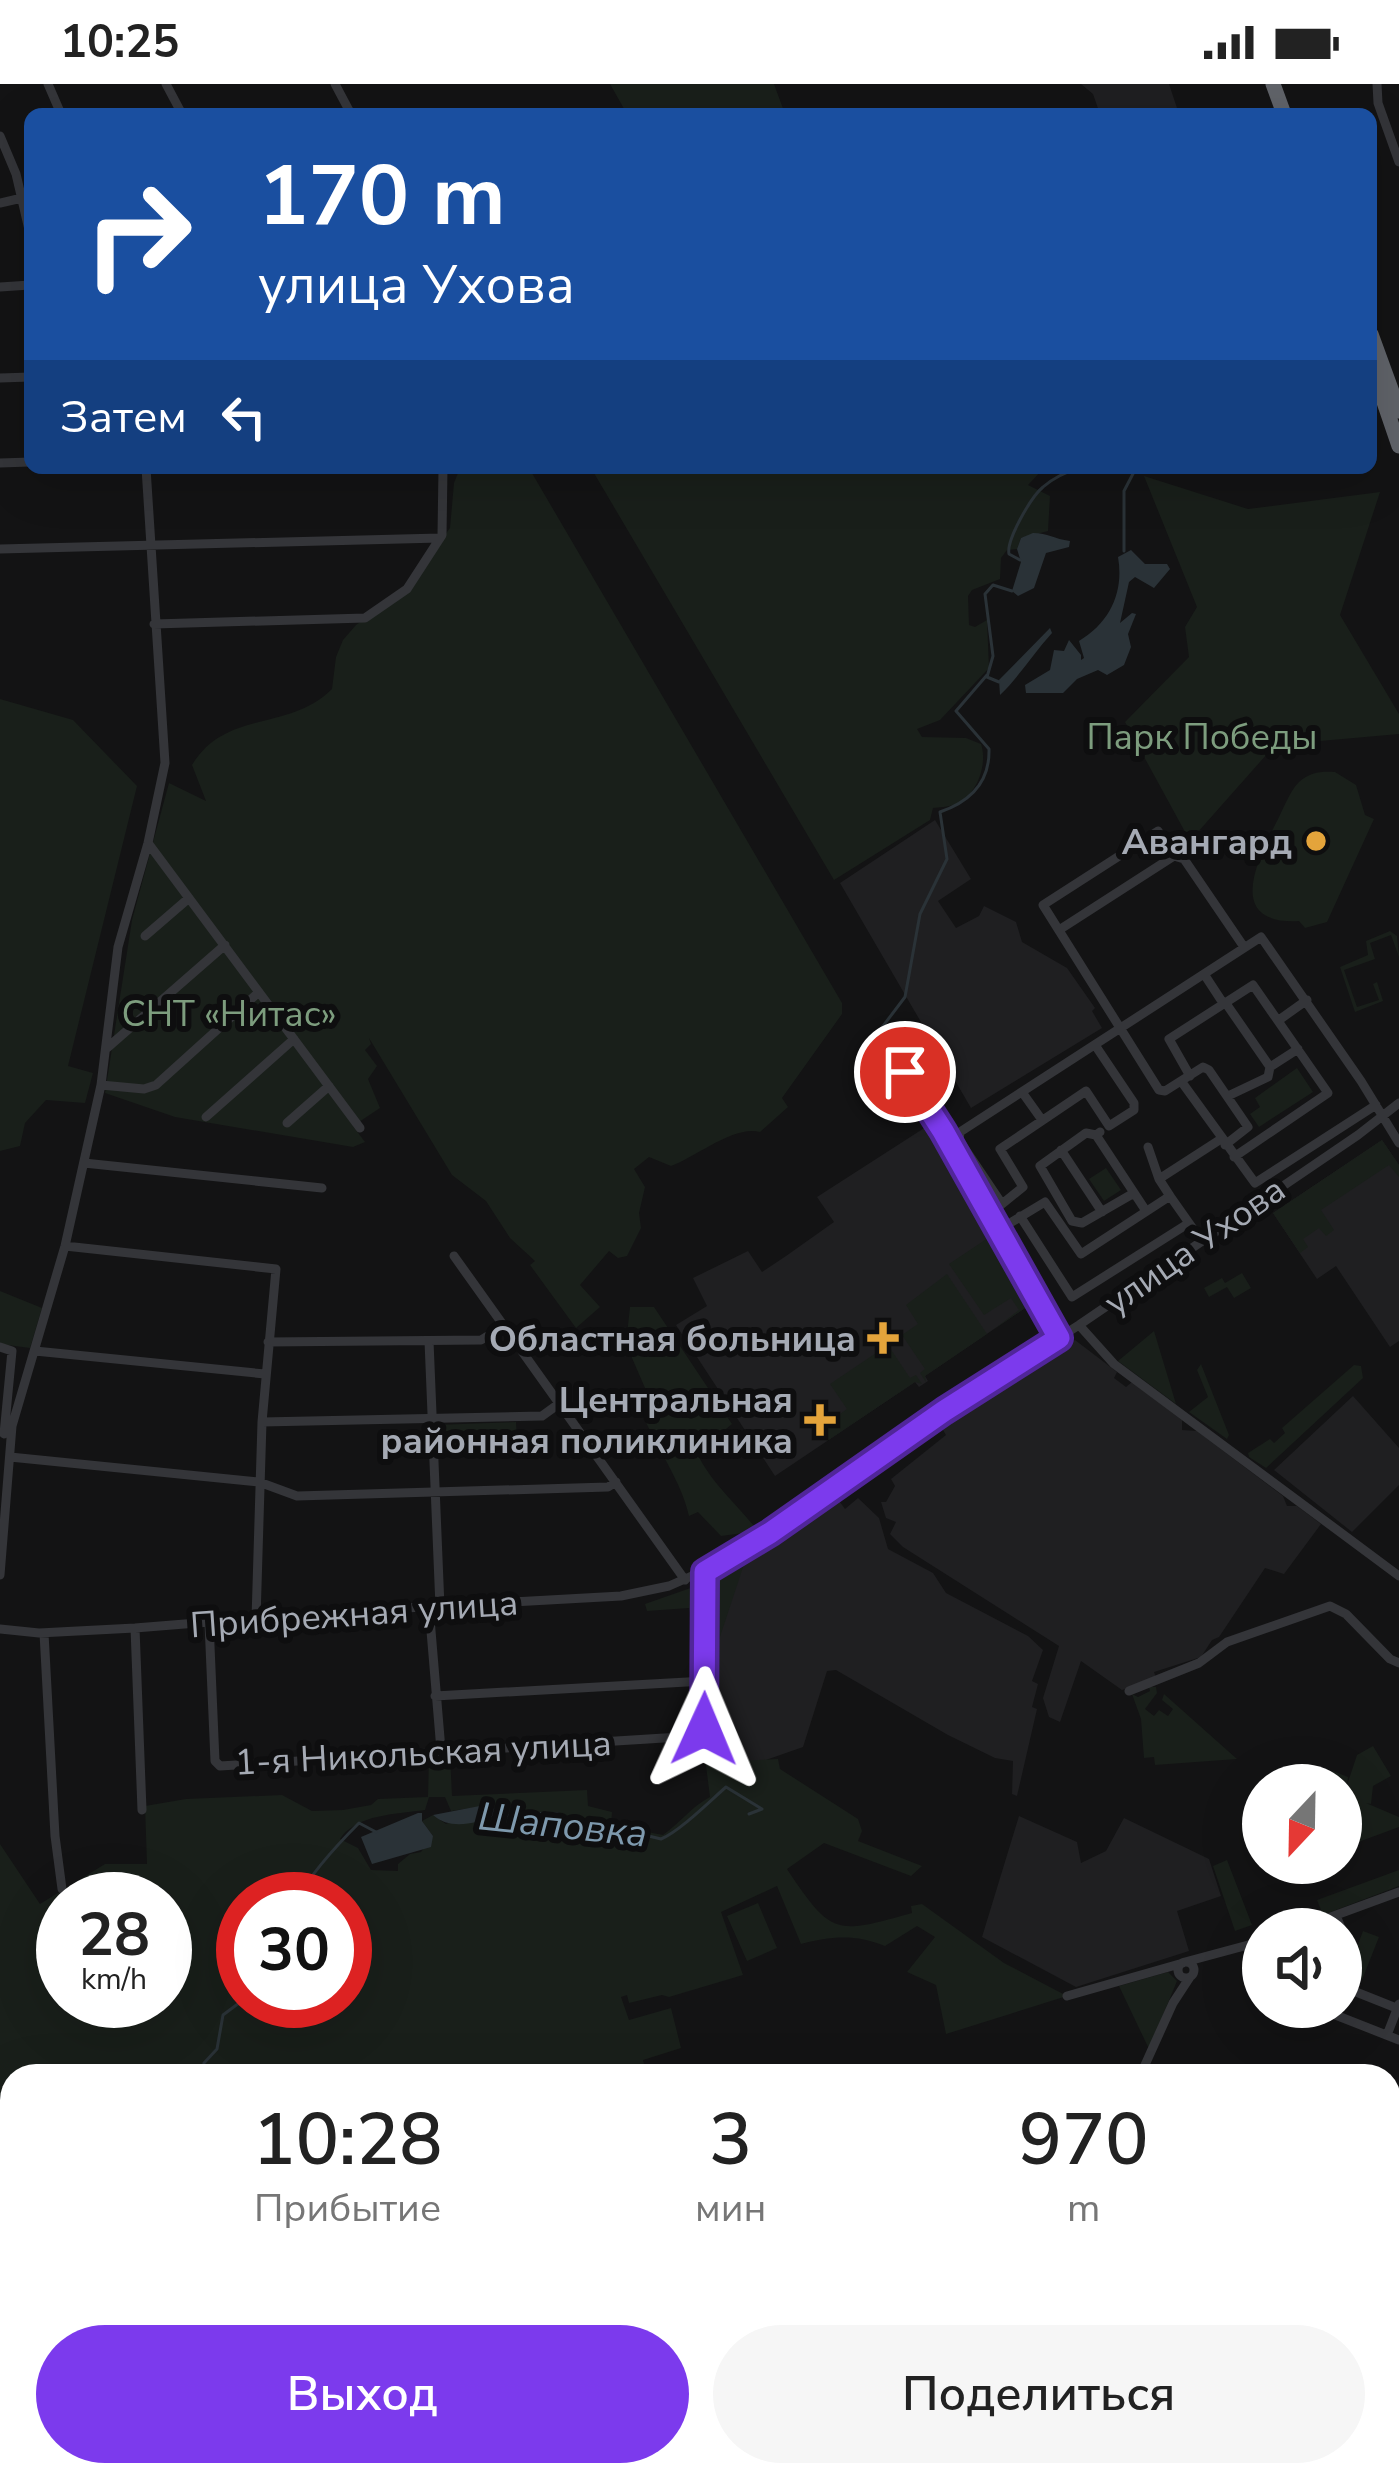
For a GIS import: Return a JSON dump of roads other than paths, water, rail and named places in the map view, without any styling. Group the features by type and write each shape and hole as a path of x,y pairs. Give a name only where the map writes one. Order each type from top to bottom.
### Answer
{"highway":[{"path":"1377,350 1399,410"},
{"path":"1377,382 1399,446"}],"street":[{"path":"1377,84 1378,103 1399,162"},
{"path":"0,136 24,207"},
{"path":"0,202 22,198"},
{"path":"5,1434 65,1246 101,1084 118,947 165,763 146,474"},
{"path":"154,624 360,620 401,596 440,538 444,530 443,474"},
{"path":"0,548 440,538"},
{"path":"1159,1179 1248,1129 1208,1068 1159,1090 1043,905 1158,831 1174,856 1184,859 1244,947"},
{"path":"148,843 360,1128"},
{"path":"1059,930 1174,856"},
{"path":"145,936 190,898"},
{"path":"1002,1204 958,1136 1263,937 1399,1143"},
{"path":"107,1048 225,945"},
{"path":"1204,974 1270,1067"},
{"path":"1234,1157 1329,1094 1253,985 1169,1039 1223,1142 1234,1157 1252,1181 1376,1105"},
{"path":"101,1084 144,1089 156,1085 260,992"},
{"path":"1279,1019 1307,1000"},
{"path":"206,1117 294,1039"},
{"path":"1095,1046 1135,1107 1096,1135"},
{"path":"888,1047 1000,1229 1059,1338"},
{"path":"1228,1096 1268,1077 1270,1067 1298,1049"},
{"path":"287,1124 329,1086"},
{"path":"990,1212 1024,1186 1000,1149 1086,1091 1109,1126"},
{"path":"1022,1092 1042,1120"},
{"name":"улица Ухова","path":"705,1572 770,1533 1399,1106"},
{"path":"1134,1193 1082,1223 1072,1221 1040,1169 1042,1162 1086,1133 1096,1135 1146,1211"},
{"path":"1148,1147 1159,1179 1201,1240"},
{"path":"1061,1150 1102,1212"},
{"path":"83,1163 322,1189"},
{"path":"1000,1229 1040,1203 1048,1204 1081,1254 1170,1196"},
{"path":"1020,1216 1072,1298 1189,1223"},
{"path":"65,1246 276,1269 262,1422 256,1618"},
{"path":"454,1256 686,1580"},
{"path":"1079,1325 1114,1364 1399,1576"},
{"path":"268,1342 482,1340 504,1326"},
{"path":"429,1341 435,1696 441,1750"},
{"path":"0,1347 12,1352 5,1434 10,1457 0,1575"},
{"path":"35,1351 265,1374"},
{"path":"262,1422 542,1416 560,1403"},
{"path":"10,1457 260,1482 297,1496 608,1487 616,1483"},
{"path":"435,1696 705,1681 705,1572"},
{"name":"Прибрежная улица","path":"0,1629 44,1633 136,1628 634,1594 705,1572"},
{"path":"1130,1691 1198,1663 1227,1642 1330,1606 1346,1613 1399,1663"},
{"name":"1-я Никольская улица","path":"209,1623 217,1764 701,1733 705,1681"},
{"path":"136,1628 142,1810"},
{"path":"44,1633 60,1872"},
{"path":"1355,1908 1399,1892"},
{"path":"1066,1996 1161,1968 1186,1969 1242,1947"},
{"path":"1145,2064 1186,1969"},
{"path":"1362,1994 1398,2007 1387,2035"},
{"path":"1362,2025 1399,2040"}],"water":[{"path":"1033,533 1070,541 1069,547 1046,553 1034,588 1018,596 1012,591 1021,562 1017,549 1021,538"},
{"path":"1131,550 1145,564 1167,564 1170,569 1154,588 1135,577 1129,582 1120,623 1136,614 1124,665 1107,675 1098,670 1077,679 1063,693 1026,693 1025,685 1050,670 1054,650 1064,651 1069,640 1084,658 1079,641 1113,605 1118,557"},
{"path":"1050,628 1052,633 1000,695 999,680"},
{"path":"490,1804 494,1816 471,1823 447,1823 433,1815"},
{"path":"538,1812 567,1817 563,1829 543,1835 514,1829 519,1818"},
{"path":"418,1813 433,1836 431,1847 372,1864 361,1837"}],"waterway":[{"path":"1020,560 1009,554 1015,529 1038,492 1064,474"},
{"path":"1124,551 1124,491 1133,474"},
{"path":"999,682 987,677 993,656 985,594 993,585 1012,591"},
{"path":"877,1034 905,997 920,914 947,859 940,812 969,797 986,772 989,749 956,711 987,675"},
{"name":"Шаповка","path":"565,1827 624,1830 661,1839 726,1787 762,1809 749,1814"},
{"name":"Шаповка","path":"496,1812 520,1819"},
{"name":"Шаповка","path":"316,1872 359,1823 376,1832"},
{"name":"Шаповка","path":"204,2064 217,2049 221,2028"}],"place":[{"name":"Авангард","path":"1316,841"},
{"name":"Областная больница","path":"883,1338"},
{"name":"Центральная районная поликлиника","path":"820,1420"}],"park label":[{"name":"Парк Победы","path":"1202,736"},
{"name":"СНТ «Нитас»","path":"229,1013"}]}
